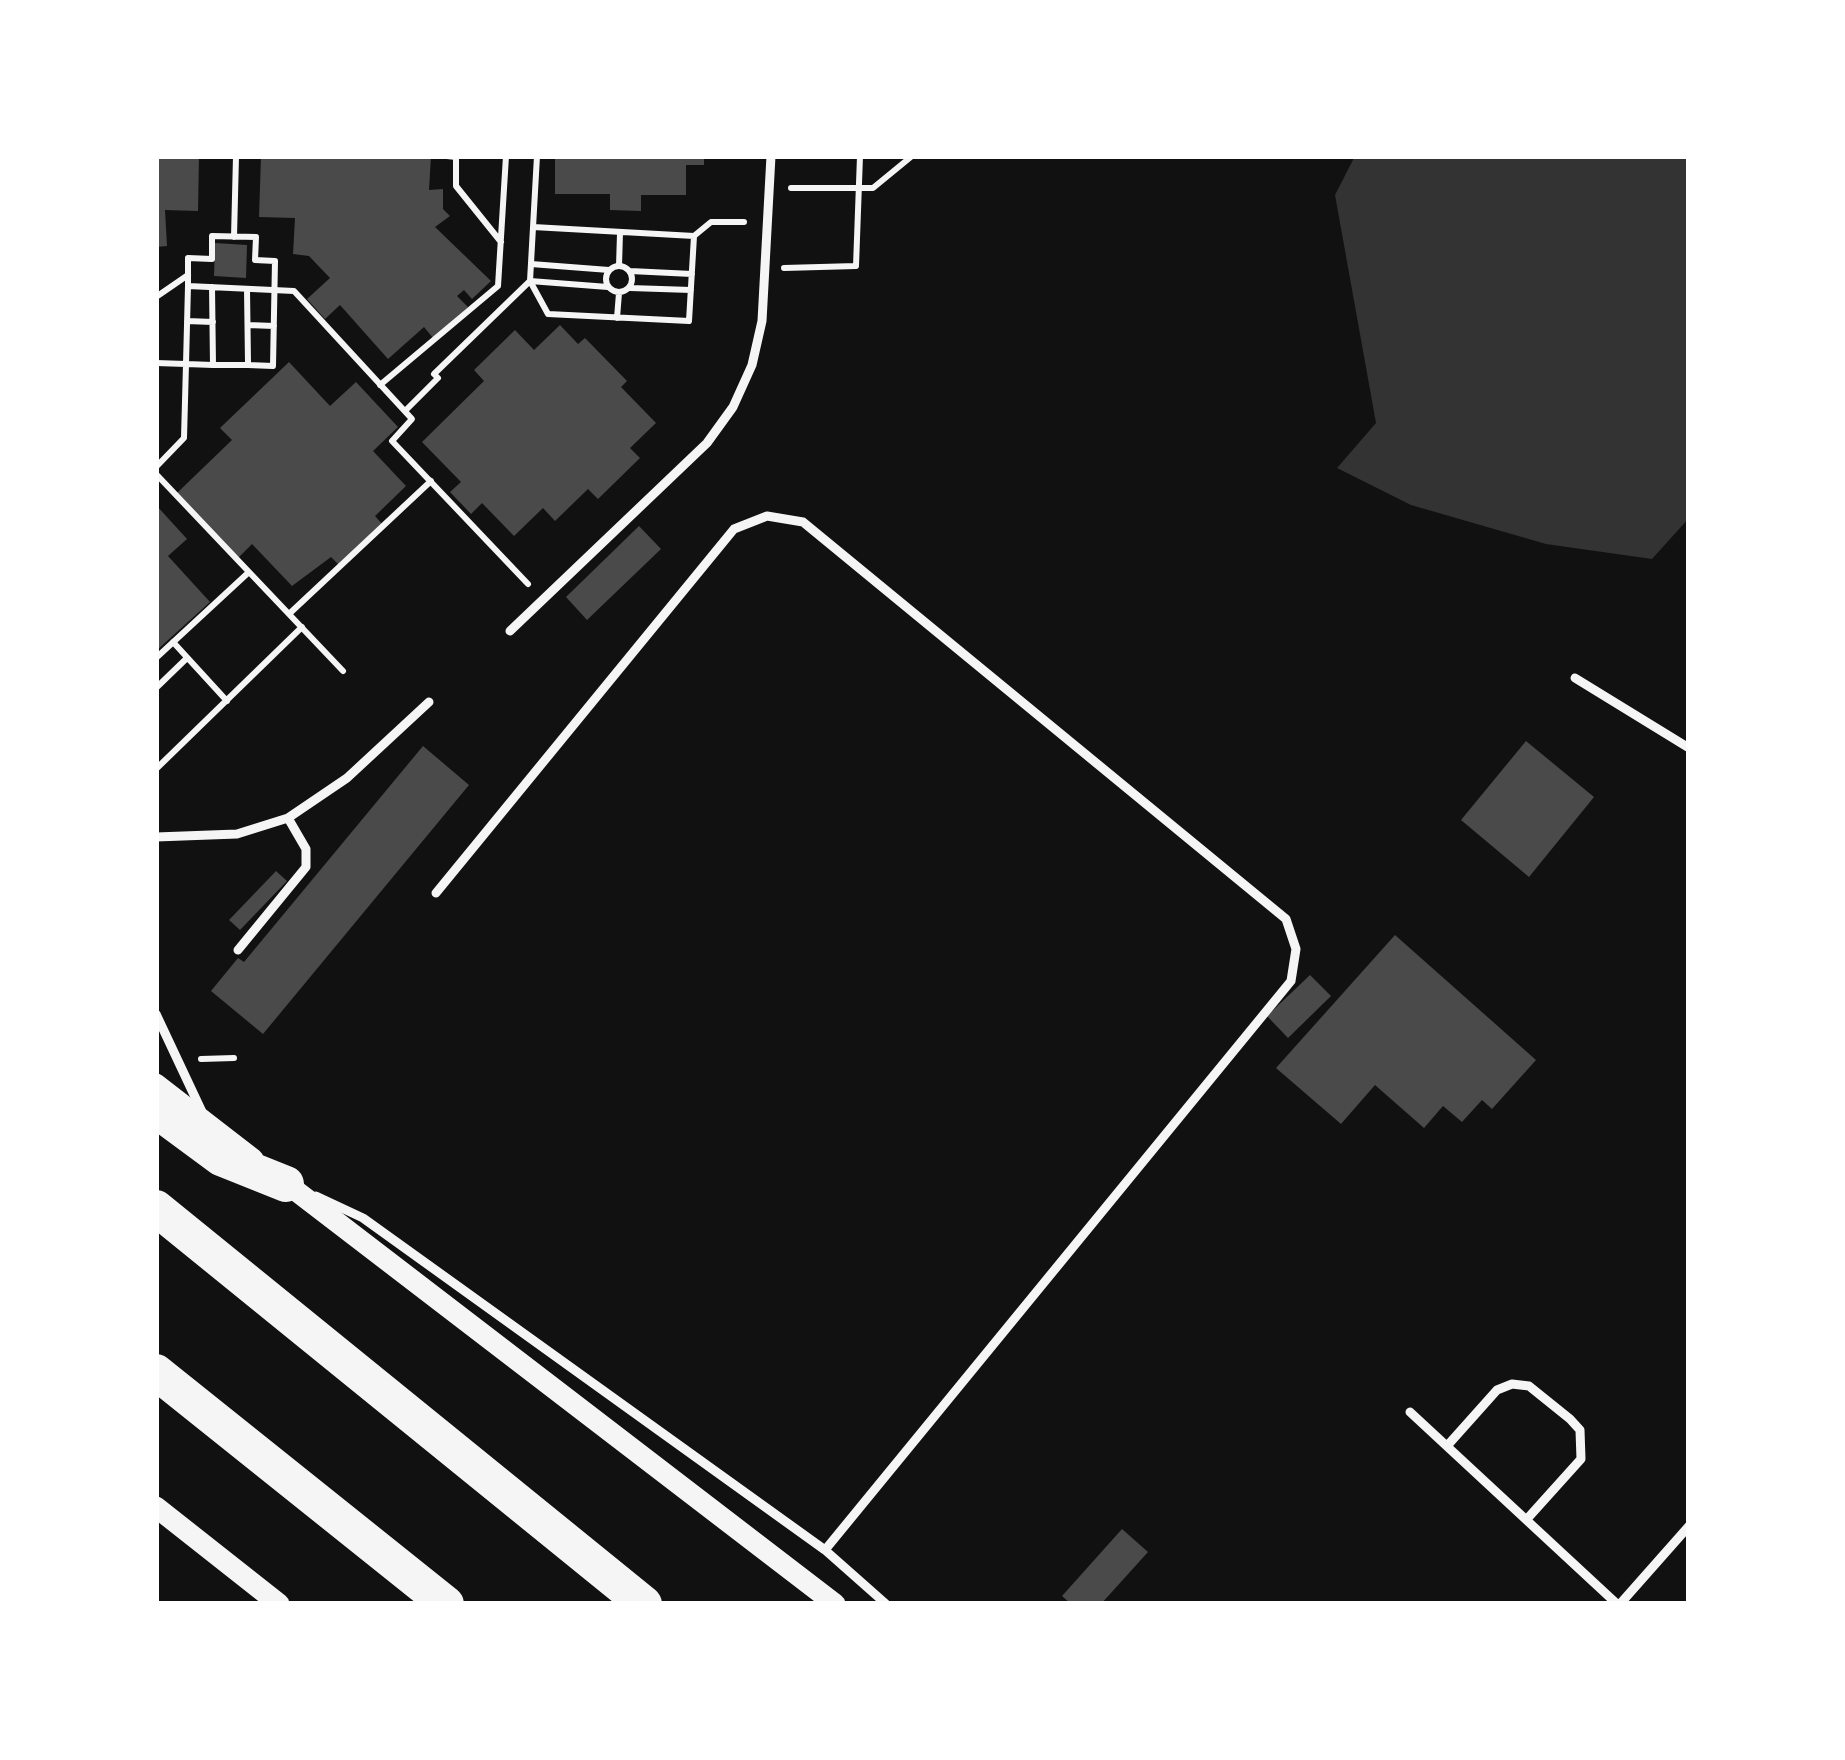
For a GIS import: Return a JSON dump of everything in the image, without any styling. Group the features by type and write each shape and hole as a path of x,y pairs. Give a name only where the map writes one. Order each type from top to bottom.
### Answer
{"highway":[{"path":"156,1110 221,1158 286,1184"},
{"path":"156,1208 644,1604"},
{"path":"156,1372 446,1604"}],"street":[{"path":"156,1084 835,1604"},
{"path":"156,1507 279,1604"}],"lane":[{"path":"510,631 707,442 733,407 752,364 765,267 771,156"},
{"path":"436,893 734,529 767,516 803,522 1286,919 1296,949 1291,981 825,1550"},
{"path":"1575,678 1689,748"},
{"path":"156,837 237,835 288,818 347,778 429,702"},
{"path":"238,950 306,867 306,849 288,818"},
{"path":"156,1014 207,1125"},
{"path":"286,1184 363,1218 825,1550 886,1604"},
{"path":"1447,1446 1497,1390 1512,1384 1528,1386 1570,1419 1580,1430 1580,1459 1527,1520"},
{"path":"1410,1412 1618,1604 1689,1526"}],"path":[{"path":"234,237 236,156"},
{"path":"447,156 456,157 456,186 501,242"},
{"path":"380,385 498,286 506,156"},
{"path":"537,156 530,281 548,314 688,321 694,236"},
{"path":"765,267 856,266 860,156"},
{"path":"770,188 859,190 882,184 912,156"},
{"path":"533,226 694,236 711,221 767,223"},
{"path":"619,266 620,232"},
{"path":"156,363 186,364 213,364 273,366 275,261 255,260 256,237 212,236 212,259 188,258 188,286 187,321 186,364 184,438 156,471 343,671"},
{"path":"531,264 692,274"},
{"path":"608,287 609,269"},
{"path":"630,271 630,288"},
{"path":"156,297 188,275"},
{"path":"405,411 438,378 434,374 530,281 608,287 619,293"},
{"path":"188,286 294,291 412,419 392,441 542,600"},
{"path":"212,287 213,364"},
{"path":"619,293 630,288 691,290"},
{"path":"247,289 248,365"},
{"path":"617,318 619,293"},
{"path":"187,321 212,322"},
{"path":"248,325 274,326"},
{"path":"290,614 430,482"},
{"path":"156,658 249,572"},
{"path":"156,769 302,628"},
{"path":"173,642 227,701"},
{"path":"156,688 187,658"}],"shaded area":[{"path":"1355,156 1689,156 1689,518 1652,559 1546,544 1411,505 1337,468 1376,423 1335,195"}],"building":[{"path":"156,156 199,156 198,211 165,210 167,246 156,247"},
{"path":"261,156 431,156 429,190 443,189 443,209 450,216 435,227 491,281 472,299 464,290 457,296 468,307 433,338 424,327 388,359 340,305 325,319 307,299 330,278 309,256 293,254 295,218 259,217"},
{"path":"555,156 704,156 704,165 686,165 686,195 641,195 641,211 610,210 610,194 555,194"},
{"path":"215,243 247,245 246,278 214,276"},
{"path":"560,325 578,344 585,338 627,381 621,387 656,423 630,448 640,458 598,499 588,489 555,521 543,508 514,536 482,503 471,514 450,492 461,482 422,442 484,381 474,370 515,330 534,350"},
{"path":"289,362 330,406 356,382 398,427 373,451 406,486 375,516 383,525 339,565 331,557 292,586 252,544 238,558 177,493 232,440 220,428"},
{"path":"156,505 187,539 168,556 210,602 156,651"},
{"path":"639,526 661,549 587,620 566,597"},
{"path":"1526,741 1594,797 1529,877 1461,820"},
{"path":"423,746 469,785 263,1034 211,991 238,958 244,962"},
{"path":"276,871 287,881 240,930 229,920"},
{"path":"1395,935 1536,1060 1492,1109 1482,1100 1462,1122 1443,1106 1424,1128 1375,1085 1341,1124 1276,1068"},
{"path":"1310,975 1331,996 1288,1038 1267,1016"},
{"path":"1122,1529 1148,1552 1101,1604 1071,1604 1062,1596"}]}
